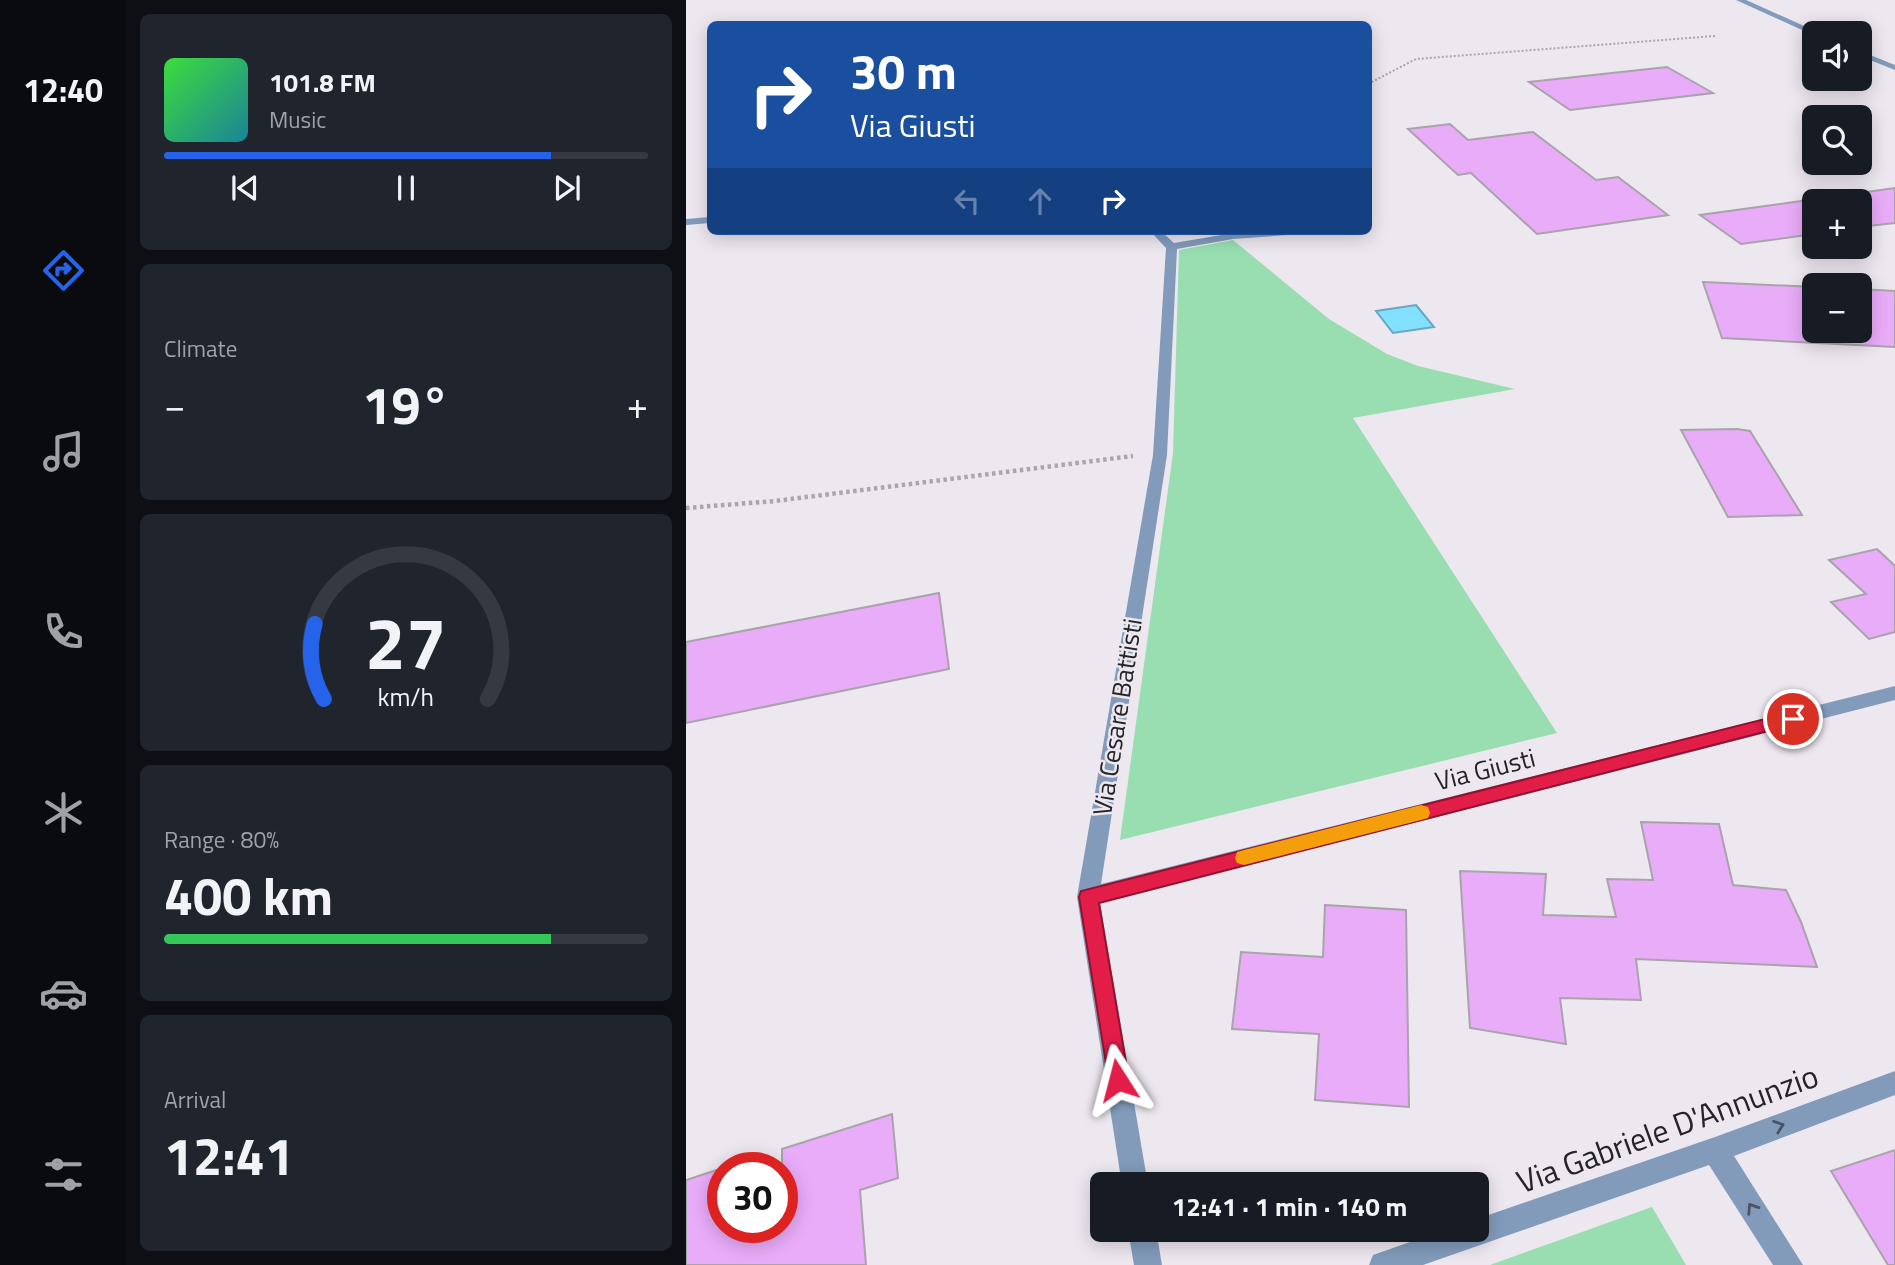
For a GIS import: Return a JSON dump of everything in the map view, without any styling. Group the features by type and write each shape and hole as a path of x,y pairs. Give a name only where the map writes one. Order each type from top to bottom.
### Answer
{"street":[{"path":"1740,0 1802,27"},
{"path":"1872,58 1895,68"},
{"path":"686,222 707,220"},
{"path":"1159,235 1172,247 1247,235"},
{"name":"Via Cesare Battisti","path":"1133,1172 1088,897 1160,455 1172,247"},
{"name":"Via Giusti","path":"1088,897 1895,693"},
{"name":"Via Gabriele D'Annunzio","path":"1383,1265 1715,1150 1895,1083"},
{"path":"1715,1150 1789,1265"},
{"path":"1144,1242 1148,1265"}],"path":[{"path":"1372,82 1416,59 1715,36"},
{"path":"686,508 775,501 1122,456 1160,455"}],"green space":[{"path":"1233,240 1329,319 1387,354 1418,366 1515,389 1353,418 1557,733 1120,840 1173,453 1179,250"},
{"path":"1652,1207 1686,1265 1490,1265"}],"water":[{"path":"1416,305 1434,327 1393,333 1376,311"}],"building":[{"path":"1667,67 1713,93 1570,110 1529,82"},
{"path":"1450,124 1468,140 1533,132 1596,180 1618,177 1668,215 1537,234 1471,173 1458,175 1408,129"},
{"path":"1895,188 1895,223 1872,226 1872,191"},
{"path":"1802,201 1802,236 1741,244 1700,215"},
{"path":"1703,282 1802,286 1802,342 1722,338"},
{"path":"1872,290 1895,291 1895,347 1818,343 1872,343"},
{"path":"1681,430 1750,431 1802,515 1728,517"},
{"path":"1877,549 1895,566 1895,632 1869,639 1831,602 1866,594 1829,560"},
{"path":"939,593 949,669 686,723 686,642"},
{"path":"1641,822 1719,824 1733,885 1786,890 1817,967 1636,959 1641,1000 1560,998 1566,1044 1470,1028 1460,871 1546,874 1543,915 1616,917 1607,879 1653,880"},
{"path":"1325,905 1406,910 1409,1107 1315,1100 1319,1034 1232,1029 1241,952 1323,957"},
{"path":"892,1114 898,1178 860,1190 866,1265 686,1265 686,1180 707,1173 707,1243 798,1243 798,1152 782,1152 782,1149"},
{"path":"1895,1150 1895,1265 1888,1265 1831,1171"}],"slow traffic":[{"path":"1244,858 1421,813"}],"route":[{"path":"1118,1080 1088,897 1793,719"}]}
